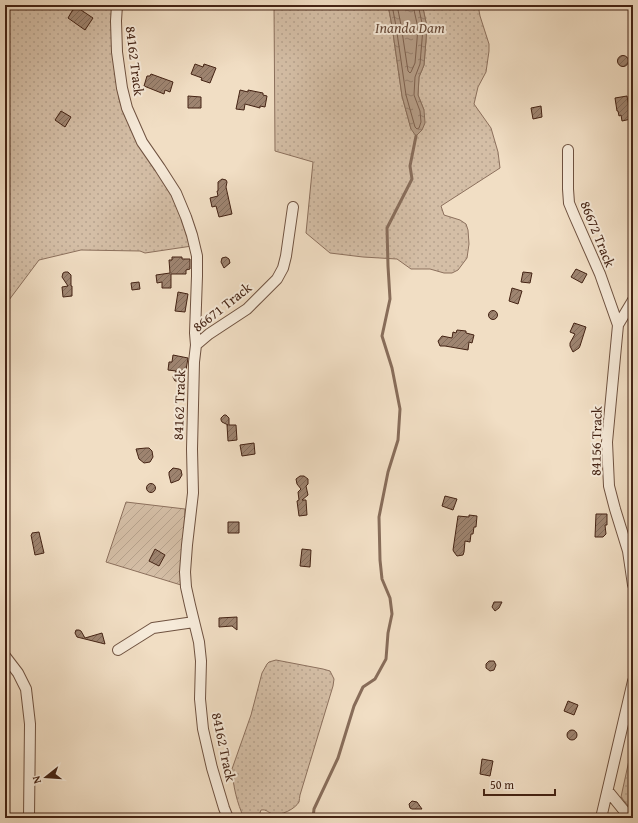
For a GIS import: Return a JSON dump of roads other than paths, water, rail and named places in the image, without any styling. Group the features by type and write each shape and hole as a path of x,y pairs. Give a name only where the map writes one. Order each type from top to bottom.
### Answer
{"street":[{"name":"84162 Track","path":"117,5 117,52 122,88 127,108 142,142 176,194 186,217 197,256 196,345 194,362 192,449 193,493 186,545 186,587 199,642 201,661 200,699 203,729 212,768 228,818"},
{"name":"86672 Track","path":"568,150 569,203 600,274 618,325"},
{"name":"86671 Track","path":"196,345 209,334 247,309 277,279 283,268 286,256 293,207"},
{"name":"84156 Track","path":"633,300 618,325 607,442 609,486 628,551 633,585"},
{"path":"118,650 153,628 194,622"},
{"path":"5,656 18,673 26,689 30,724 29,818"},
{"path":"601,818 633,682"},
{"path":"608,791 630,818"}],"water":[{"name":"Inanda Dam","path":"388,5 423,5 427,27 424,65 419,77 418,95 424,110 425,123 422,130 416,136 411,129 402,96"}],"waterway":[{"path":"313,818 314,809 338,758 354,706 363,687 375,679 386,659 388,633 392,614 390,598 382,579 379,517 388,472 398,440 400,409 392,368 382,336 390,299 387,228 412,179 410,166 416,136"}]}
